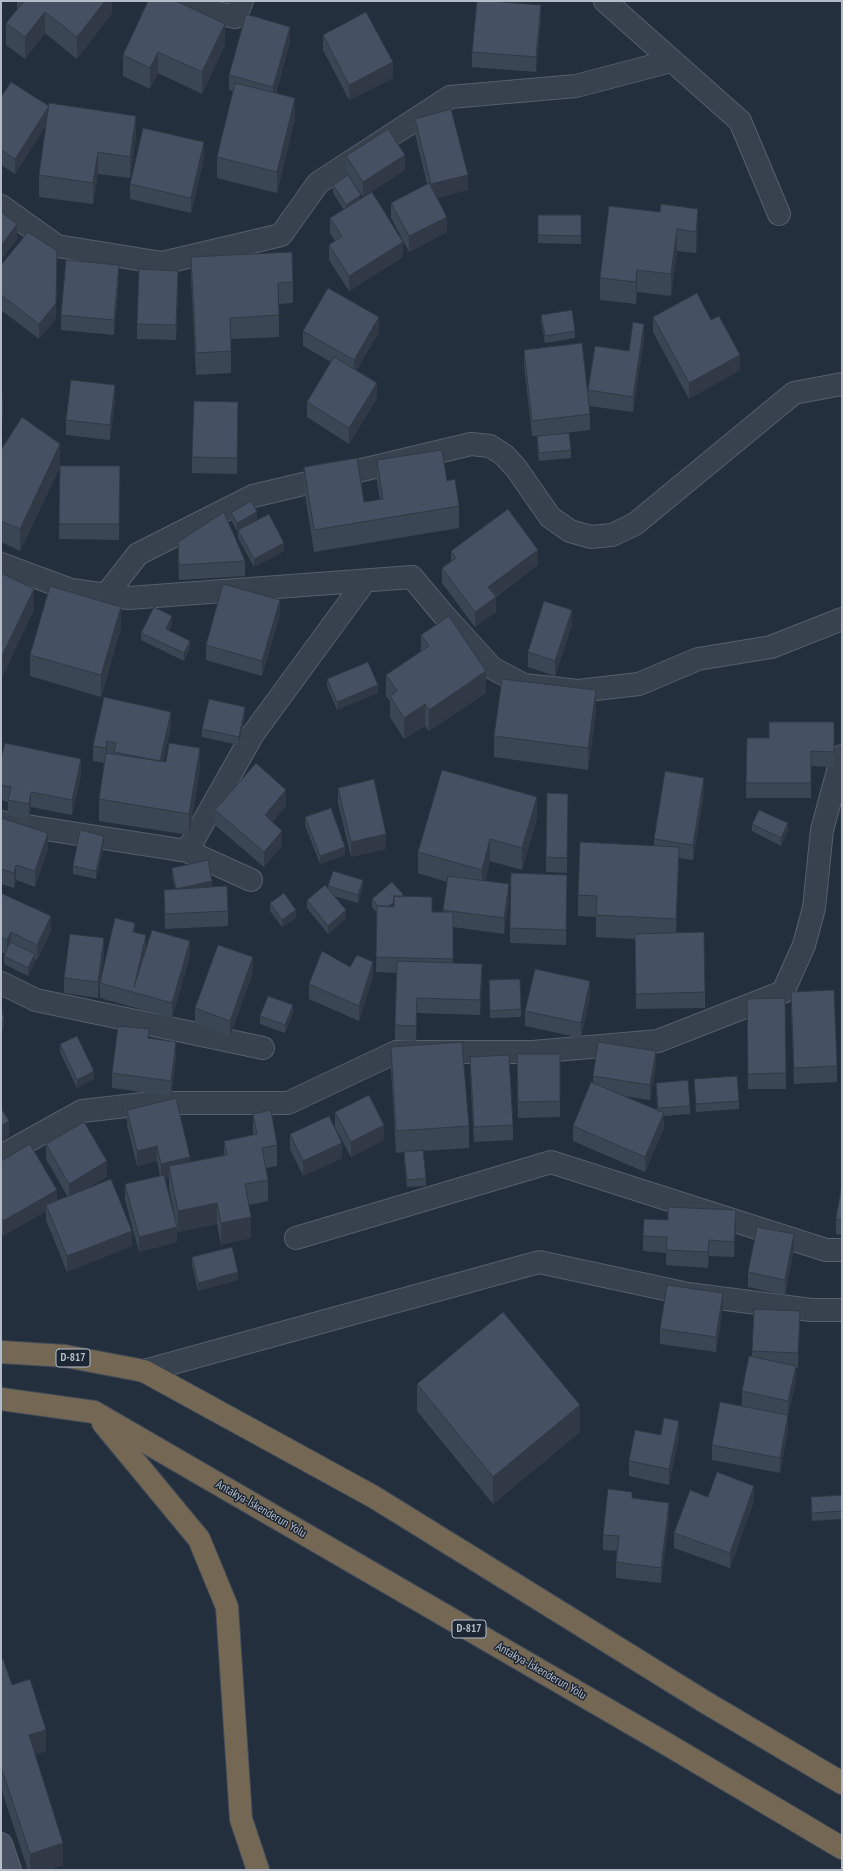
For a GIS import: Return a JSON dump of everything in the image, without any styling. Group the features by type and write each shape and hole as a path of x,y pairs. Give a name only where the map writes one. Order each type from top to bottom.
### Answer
{"highway":[{"name":"D-817","path":"1,1352 65,1356 144,1371 374,1497 705,1702 842,1782"},
{"name":"D-817","path":"1,1399 94,1412"},
{"name":"Antakya-İskenderun Yolu","path":"94,1412 665,1743 842,1848"},
{"path":"94,1412 199,1540 227,1607 241,1819 258,1870"}],"main road":[{"path":"1,1844 10,1870"}],"street":[{"path":"165,1 235,16 242,1"},
{"path":"605,1 740,121 779,214"},
{"path":"1,206 57,246 162,263 281,235 318,183 450,97 576,86 672,61"},
{"path":"106,595 138,554 253,496 471,444 490,446 504,455 516,468 550,517 570,531 591,537 612,535 635,524 794,393 842,384"},
{"path":"1,564 70,590 129,598 412,578 492,668 524,685 578,691 639,684 698,659 770,647 842,619"},
{"path":"187,851 253,734 364,581"},
{"path":"1,1156 82,1111 152,1103 288,1103 396,1052 533,1052 658,1041 783,992 804,945 814,908 822,830 842,756"},
{"path":"1,822 187,851 251,880"},
{"path":"1,983 36,1000 263,1048"},
{"path":"296,1238 551,1162 826,1250 842,1250"},
{"path":"144,1371 539,1262 688,1294 811,1310 842,1310"}],"building":[{"path":"24,1 105,1 77,37 45,12 25,37 6,23"},
{"path":"148,1 176,1 225,24 202,72 158,52 150,68 123,55"},
{"path":"477,1 541,5 536,57 472,52"},
{"path":"366,12 393,62 349,85 323,35"},
{"path":"246,14 290,27 273,87 229,75"},
{"path":"11,82 49,106 15,159 1,150 1,97"},
{"path":"235,83 295,98 277,172 217,157"},
{"path":"49,103 136,116 130,157 98,152 93,183 39,175"},
{"path":"451,109 468,175 431,184 415,119"},
{"path":"143,128 204,142 191,198 130,184"},
{"path":"388,129 405,155 363,182 346,156"},
{"path":"348,175 361,195 346,205 333,185"},
{"path":"429,183 447,217 409,236 391,203"},
{"path":"372,192 403,242 349,276 329,245 342,236 330,218"},
{"path":"661,204 698,209 696,232 677,229 671,274 637,270 636,282 600,278 609,206 660,212"},
{"path":"1,212 17,224 1,246"},
{"path":"538,215 581,215 581,236 538,235"},
{"path":"28,232 57,251 56,303 39,324 1,295 1,265"},
{"path":"292,252 293,282 278,283 279,315 230,318 231,351 196,353 191,257"},
{"path":"66,260 119,265 114,320 61,315"},
{"path":"139,269 178,271 176,325 137,324"},
{"path":"328,288 379,317 354,360 303,331"},
{"path":"697,293 711,320 719,316 740,355 689,383 653,317"},
{"path":"572,310 575,331 545,336 541,315"},
{"path":"633,322 644,324 633,397 588,390 595,346 629,351"},
{"path":"582,343 590,414 532,421 524,350"},
{"path":"334,357 377,383 349,428 307,402"},
{"path":"71,380 115,385 110,425 66,420"},
{"path":"194,401 238,402 237,458 192,457"},
{"path":"22,417 60,444 20,529 1,521 1,450"},
{"path":"569,433 571,450 539,453 537,436"},
{"path":"442,450 447,481 455,479 459,506 314,530 304,467 357,458 364,502 383,499 377,460"},
{"path":"60,466 120,466 119,524 59,524"},
{"path":"251,501 257,512 237,523 231,513"},
{"path":"508,509 538,550 488,587 496,597 475,612 442,568 456,558 451,551"},
{"path":"224,512 245,561 179,565 178,542"},
{"path":"269,514 284,543 254,559 238,530"},
{"path":"1,573 34,589 1,658"},
{"path":"223,584 280,600 262,661 206,645"},
{"path":"50,586 121,607 101,675 30,655"},
{"path":"544,601 572,610 555,661 528,652"},
{"path":"154,607 172,616 166,629 190,641 184,653 141,633"},
{"path":"449,616 486,671 429,710 425,704 404,718 390,696 397,691 386,675 429,646 421,635"},
{"path":"368,662 378,685 337,702 327,679"},
{"path":"502,679 596,690 588,748 494,736"},
{"path":"104,697 171,712 160,761 114,752 116,743 107,741 106,748 93,746"},
{"path":"209,699 245,707 239,737 202,729"},
{"path":"769,722 834,722 834,752 811,751 811,783 746,783 747,738 769,738"},
{"path":"5,743 81,759 72,800 31,792 29,804 8,800 11,787 1,785 1,759"},
{"path":"169,743 200,748 189,814 99,799 106,753 166,762"},
{"path":"256,763 286,790 265,815 282,831 264,852 215,810"},
{"path":"442,770 537,797 522,848 490,839 482,870 418,852"},
{"path":"665,771 704,778 693,845 654,839"},
{"path":"374,779 386,834 351,842 338,788"},
{"path":"547,793 568,794 567,858 546,857"},
{"path":"331,808 345,847 320,856 305,817"},
{"path":"759,810 788,823 781,838 752,824"},
{"path":"1,818 48,833 35,871 16,865 14,873 1,869"},
{"path":"80,830 104,836 96,871 73,866"},
{"path":"580,842 679,847 676,919 596,915 597,896 578,895"},
{"path":"208,860 212,881 176,889 172,868"},
{"path":"333,871 363,880 358,895 328,886"},
{"path":"511,873 567,875 566,930 510,928"},
{"path":"448,876 509,884 504,918 443,910"},
{"path":"392,882 403,894 400,897 394,896 394,902 389,906 378,906 372,899"},
{"path":"325,885 346,910 328,926 307,900"},
{"path":"227,886 228,911 165,914 164,890"},
{"path":"1,893 51,916 37,945 11,932 7,940 1,937"},
{"path":"284,893 296,910 282,920 270,903"},
{"path":"394,896 432,897 432,912 453,912 453,959 376,957 377,906 394,907"},
{"path":"115,918 135,923 133,932 146,935 134,987 152,930 190,941 172,1003 100,983"},
{"path":"704,932 705,992 636,994 635,934"},
{"path":"70,934 104,938 98,982 64,978"},
{"path":"10,942 35,954 28,968 4,956"},
{"path":"218,945 253,957 230,1021 195,1008"},
{"path":"322,951 350,967 357,955 373,962 359,1006 309,984"},
{"path":"397,961 482,964 480,1000 417,998 416,1026 395,1025"},
{"path":"535,969 590,981 581,1023 525,1011"},
{"path":"520,979 521,1009 490,1011 489,980"},
{"path":"834,990 837,1066 794,1068 791,992"},
{"path":"268,996 293,1005 285,1025 260,1016"},
{"path":"785,998 786,1073 748,1074 747,999"},
{"path":"2,1009 4,1021 1,1021"},
{"path":"118,1026 149,1029 148,1038 176,1042 171,1081 112,1073"},
{"path":"77,1036 94,1071 77,1080 60,1044"},
{"path":"462,1042 469,1126 396,1131 391,1047"},
{"path":"598,1042 656,1051 650,1085 593,1076"},
{"path":"517,1054 560,1054 560,1101 518,1102"},
{"path":"509,1055 513,1125 474,1127 470,1057"},
{"path":"737,1076 739,1101 696,1104 694,1079"},
{"path":"688,1080 690,1106 658,1108 656,1083"},
{"path":"591,1082 664,1113 645,1157 573,1126"},
{"path":"369,1095 384,1125 351,1142 335,1112"},
{"path":"176,1098 190,1157 161,1164 157,1146 137,1151 127,1110"},
{"path":"1,1108 9,1121 1,1126"},
{"path":"271,1110 277,1145 262,1148 268,1180 245,1184 251,1217 221,1223 217,1203 178,1211 169,1166 227,1155 224,1141 257,1134 253,1114"},
{"path":"329,1116 342,1143 303,1161 290,1134"},
{"path":"84,1122 107,1161 69,1184 46,1144"},
{"path":"30,1144 57,1190 3,1221 1,1217 1,1161"},
{"path":"423,1150 426,1178 407,1180 404,1152"},
{"path":"164,1175 177,1227 139,1237 125,1184"},
{"path":"111,1179 132,1231 67,1256 46,1205"},
{"path":"842,1183 842,1220 836,1219"},
{"path":"668,1207 736,1210 734,1242 709,1240 708,1252 666,1250 667,1237 643,1236 644,1219 668,1220"},
{"path":"757,1227 794,1234 785,1280 748,1272"},
{"path":"232,1247 238,1272 198,1283 192,1257"},
{"path":"667,1285 723,1293 716,1337 660,1329"},
{"path":"754,1309 800,1311 798,1353 752,1351"},
{"path":"503,1312 580,1405 493,1477 417,1384"},
{"path":"749,1356 796,1366 788,1401 742,1391"},
{"path":"720,1402 788,1415 780,1458 712,1445"},
{"path":"664,1418 679,1421 669,1469 629,1461 635,1430 661,1435"},
{"path":"717,1472 754,1486 730,1553 674,1533 690,1490 708,1497"},
{"path":"608,1489 632,1492 632,1498 669,1503 661,1568 616,1562 619,1536 603,1535"},
{"path":"842,1495 842,1511 812,1513 811,1497"},
{"path":"1,1659 3,1659 12,1685 30,1679 46,1730 29,1735 63,1843 30,1854 1,1767"}]}
